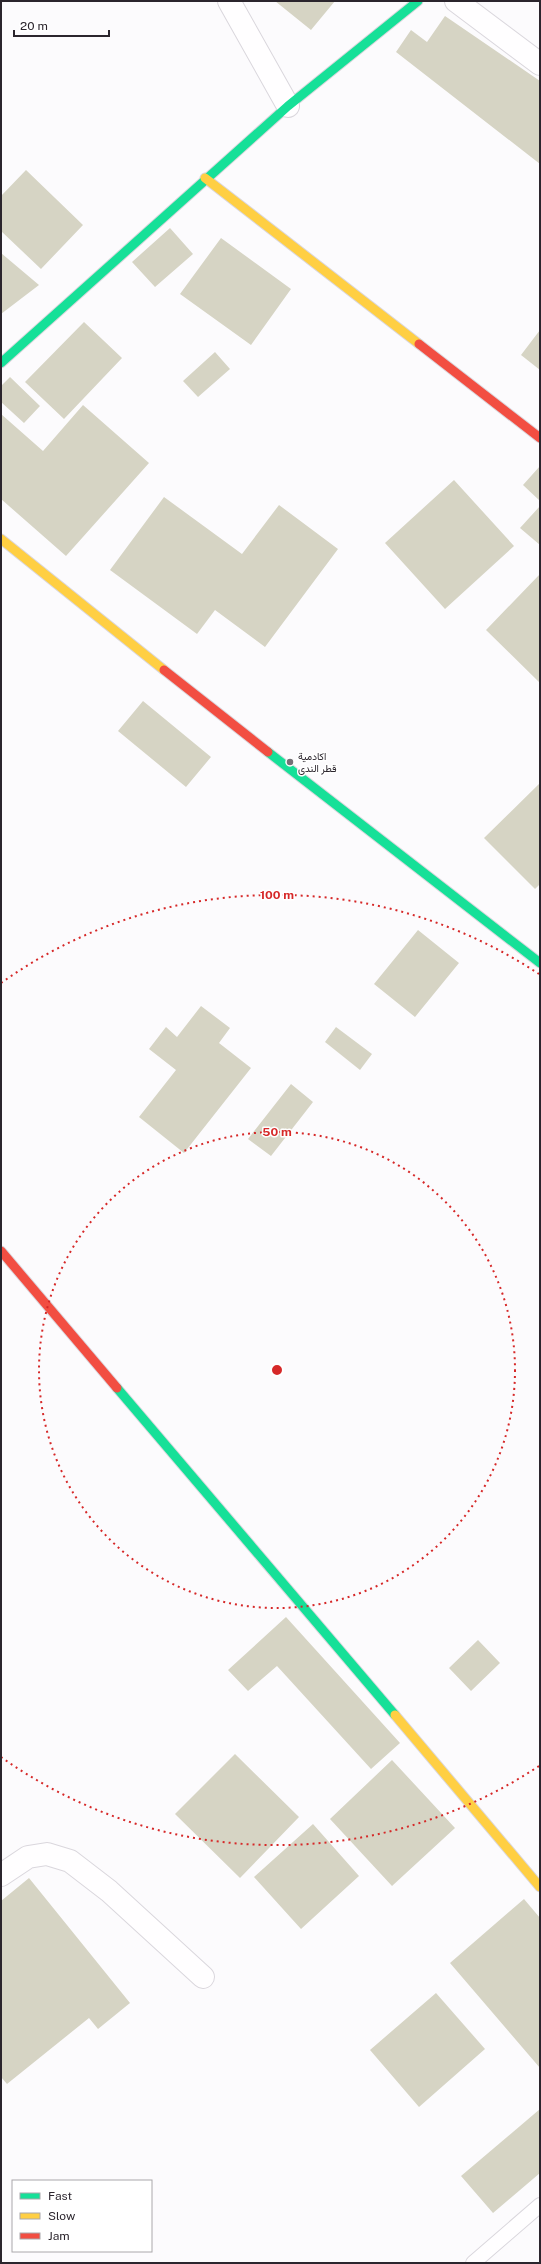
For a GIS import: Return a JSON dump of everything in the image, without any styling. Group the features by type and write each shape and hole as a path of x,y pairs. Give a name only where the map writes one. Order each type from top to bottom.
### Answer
{"street":[{"path":"229,1 288,106"},
{"path":"1,363 205,178 288,106 418,1"},
{"path":"456,1 540,64"},
{"path":"205,178 540,438"},
{"path":"1,539 148,659 327,800 540,963"},
{"path":"3,1259 540,1887"},
{"path":"1,1875 28,1857 47,1854 70,1861 109,1891 203,1977"}],"lane":[{"path":"473,2263 540,2205"}],"building":[{"path":"275,1 335,1 311,30"},
{"path":"445,16 540,81 540,164 396,52 411,30 427,42"},
{"path":"26,170 83,225 41,269 1,231 1,196"},
{"path":"170,228 193,254 155,287 132,262"},
{"path":"221,238 291,289 251,345 180,294"},
{"path":"1,253 39,285 1,314"},
{"path":"84,322 122,358 64,419 25,382"},
{"path":"540,330 540,370 521,355"},
{"path":"215,352 230,369 198,397 183,381"},
{"path":"10,377 40,406 24,423 1,402 1,386"},
{"path":"83,405 149,463 66,556 1,499 1,414 43,451"},
{"path":"540,466 540,501 523,485"},
{"path":"454,480 514,546 445,609 385,543"},
{"path":"164,497 242,554 279,505 338,549 265,647 215,610 197,634 110,570"},
{"path":"540,506 540,545 520,528"},
{"path":"540,574 540,683 486,630"},
{"path":"143,701 211,757 186,787 118,731"},
{"path":"540,783 540,884 535,889 484,838"},
{"path":"418,930 459,963 415,1017 374,984"},
{"path":"201,1006 230,1028 219,1043 251,1068 184,1153 139,1117 176,1070 149,1049 166,1027 177,1037"},
{"path":"336,1027 372,1054 360,1070 325,1042"},
{"path":"291,1084 313,1102 271,1156 248,1139"},
{"path":"286,1617 400,1743 371,1769 277,1666 248,1691 228,1670"},
{"path":"478,1640 500,1663 471,1691 449,1668"},
{"path":"235,1754 299,1817 240,1878 175,1814"},
{"path":"392,1760 455,1828 392,1886 330,1819"},
{"path":"313,1824 359,1876 301,1929 254,1877"},
{"path":"29,1878 130,2003 98,2029 89,2018 7,2084 1,2077 1,1901"},
{"path":"524,1899 540,1918 540,2068 450,1963"},
{"path":"436,1993 485,2049 419,2107 370,2050"},
{"path":"540,2109 540,2173 493,2213 461,2176"}],"traffic: fast":[{"path":"1,363 288,106 418,1"},
{"path":"268,752 540,963"},
{"path":"117,1388 395,1715"}],"traffic: slow":[{"path":"205,178 419,344"},
{"path":"1,539 164,670"},
{"path":"395,1715 540,1887"}],"traffic: jam":[{"path":"419,344 540,438"},
{"path":"164,670 268,752"},
{"path":"1,1251 117,1388"}],"place":[{"name":"اكادمية قطر الندى","path":"290,762"}]}
